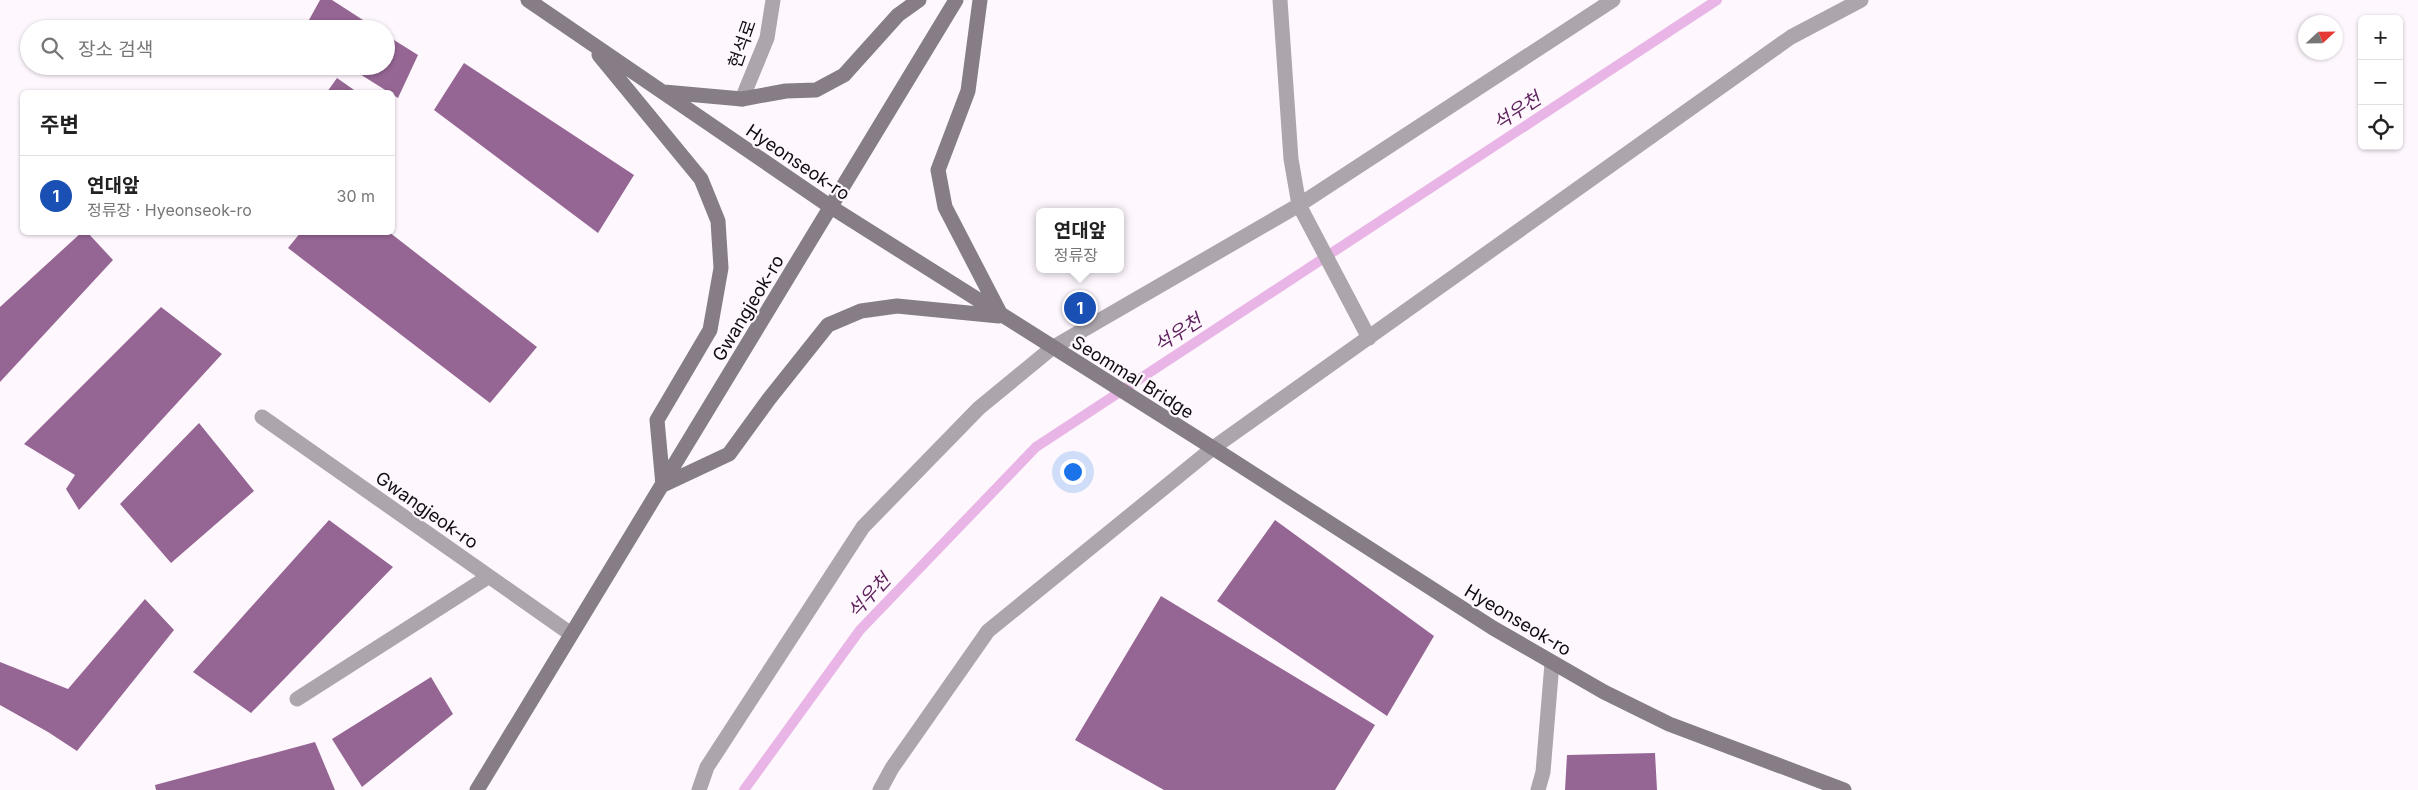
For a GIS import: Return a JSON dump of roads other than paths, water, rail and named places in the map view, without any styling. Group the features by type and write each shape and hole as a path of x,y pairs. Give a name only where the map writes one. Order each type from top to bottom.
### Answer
{"street":[{"name":"Hyeonseok-ro","path":"528,0 831,207 1052,348"},
{"name":"현석로","path":"742,99 767,38 773,0"},
{"path":"662,92 742,99 786,91 816,90 844,75 898,15 919,0"},
{"name":"Gwangjeok-ro","path":"477,790 956,0"},
{"path":"980,0 968,91 938,170 945,208 1002,316"},
{"path":"1280,0 1291,159 1299,205 1368,338"},
{"path":"699,790 707,767 863,527 979,408 1052,348 1299,205 1613,0"},
{"path":"880,790 892,768 988,631 1213,448 1791,37 1861,0"},
{"path":"587,40 701,179 718,221 721,268 710,330 657,420 663,485 729,454 828,325 861,311 897,306 1002,316"},
{"name":"Seommal Bridge","path":"1052,348 1195,437"},
{"name":"Gwangjeok-ro","path":"262,417 571,634"},
{"name":"Hyeonseok-ro","path":"1195,437 1492,628 1604,692 1669,724 1844,790"},
{"path":"297,699 488,577"},
{"path":"1538,790 1543,772 1552,663"}],"waterway":[{"name":"석우천","path":"744,790 860,630 1036,447 1717,0"}],"place":[{"name":"연대앞","path":"1080,308"}]}
